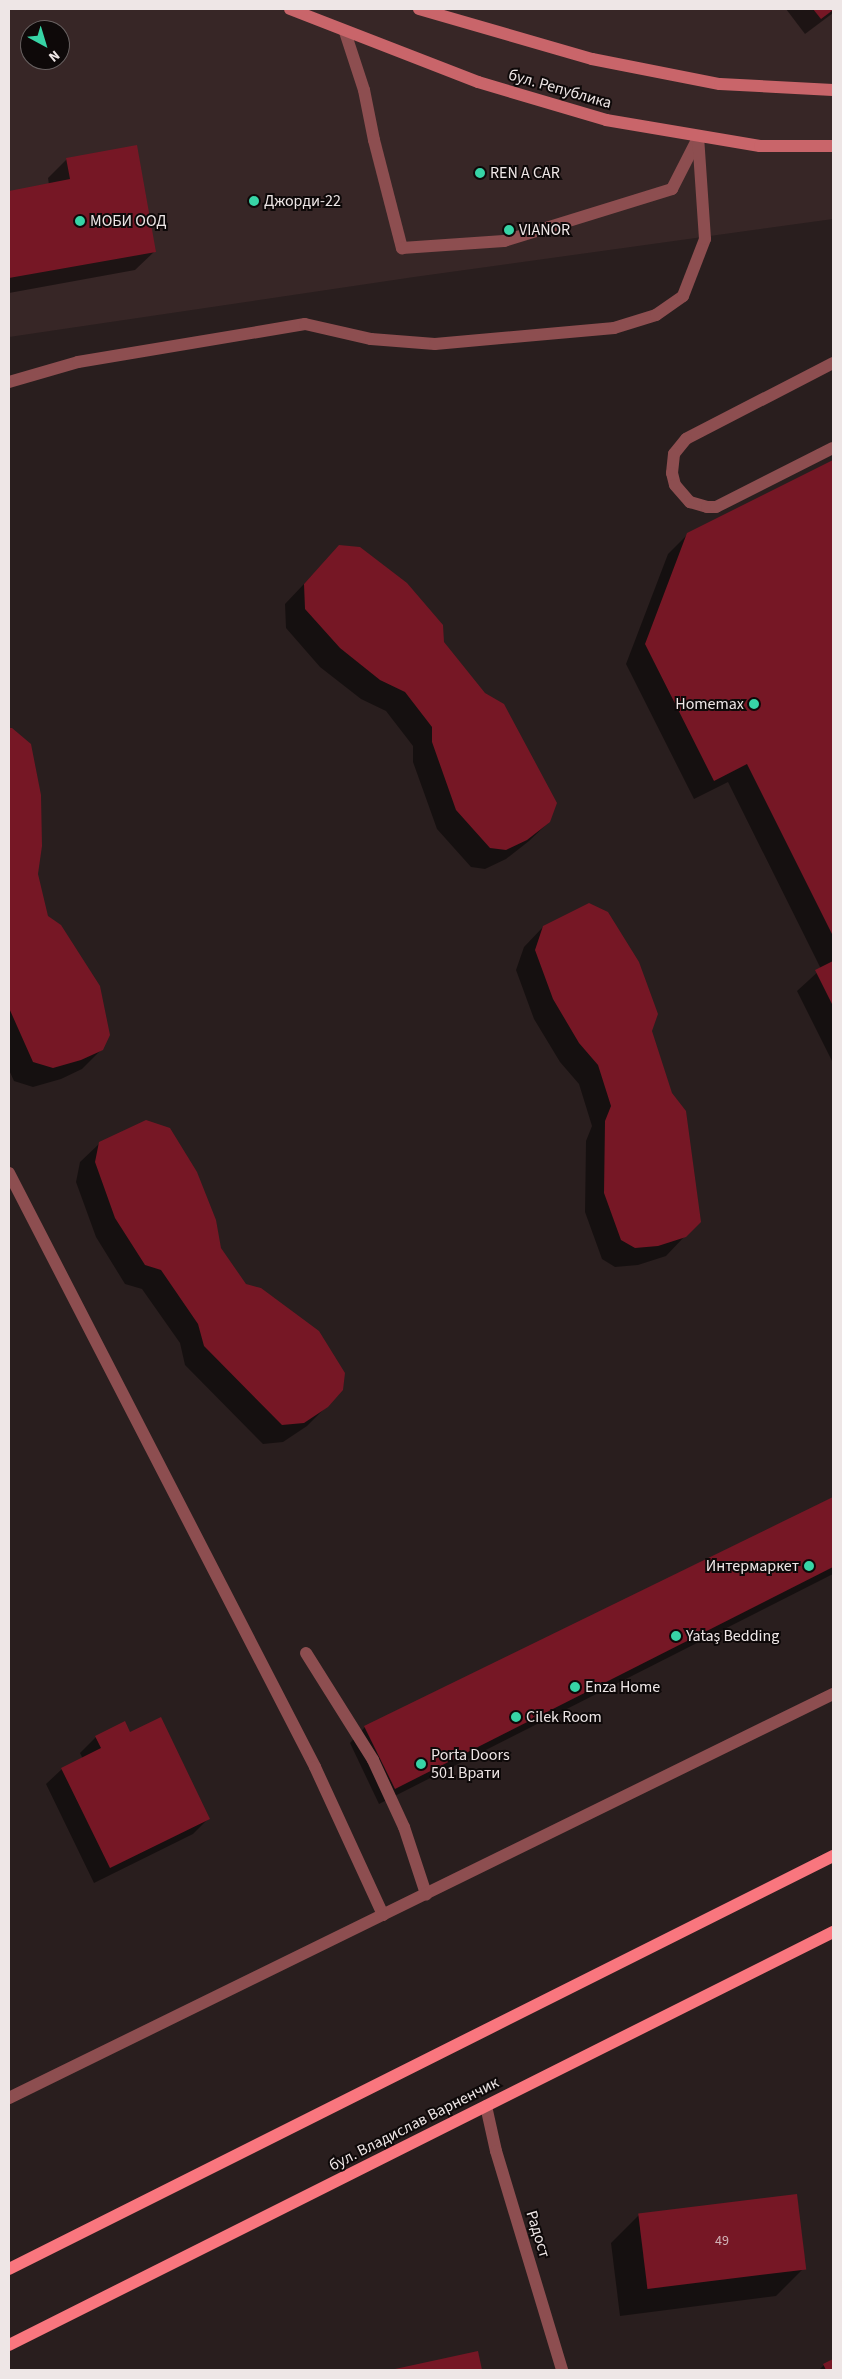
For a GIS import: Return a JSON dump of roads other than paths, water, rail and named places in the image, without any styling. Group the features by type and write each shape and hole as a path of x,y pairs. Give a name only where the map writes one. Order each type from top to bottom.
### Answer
{"main road":[{"path":"9,2269 833,1856"},
{"name":"бул. Владислав Варненчик","path":"9,2345 833,1932"}],"street":[{"name":"бул. Република","path":"290,9 345,32 478,82 606,120 760,146 833,146"},
{"path":"419,9 592,59 720,84 833,90"},
{"path":"345,32 364,90 374,140 402,248 504,242 672,189 698,137"},
{"path":"9,382 78,362 305,324 371,339 435,344 614,328 656,315 683,296 704,239 698,137"},
{"path":"833,363 686,439 674,454 672,473 675,484 690,502 707,507 716,507 833,448"},
{"path":"9,1173 315,1768 383,1915"},
{"path":"306,1653 373,1760 404,1828 426,1894"},
{"path":"9,2098 833,1694"},
{"name":"Радост","path":"486,2106 496,2151 562,2370"}],"place":[{"name":"REN A CAR","path":"480,173"},
{"name":"Джорди-22","path":"254,201"},
{"name":"МОБИ ООД","path":"80,221"},
{"name":"VIANOR","path":"509,230"},
{"name":"Homemax","path":"754,704"},
{"name":"Интермаркет","path":"809,1566"},
{"name":"Yataş Bedding","path":"676,1636"},
{"name":"Enza Home","path":"575,1687"},
{"name":"Cilek Room","path":"516,1717"},
{"name":"Porta Doors 501 Врати","path":"421,1764"}]}
